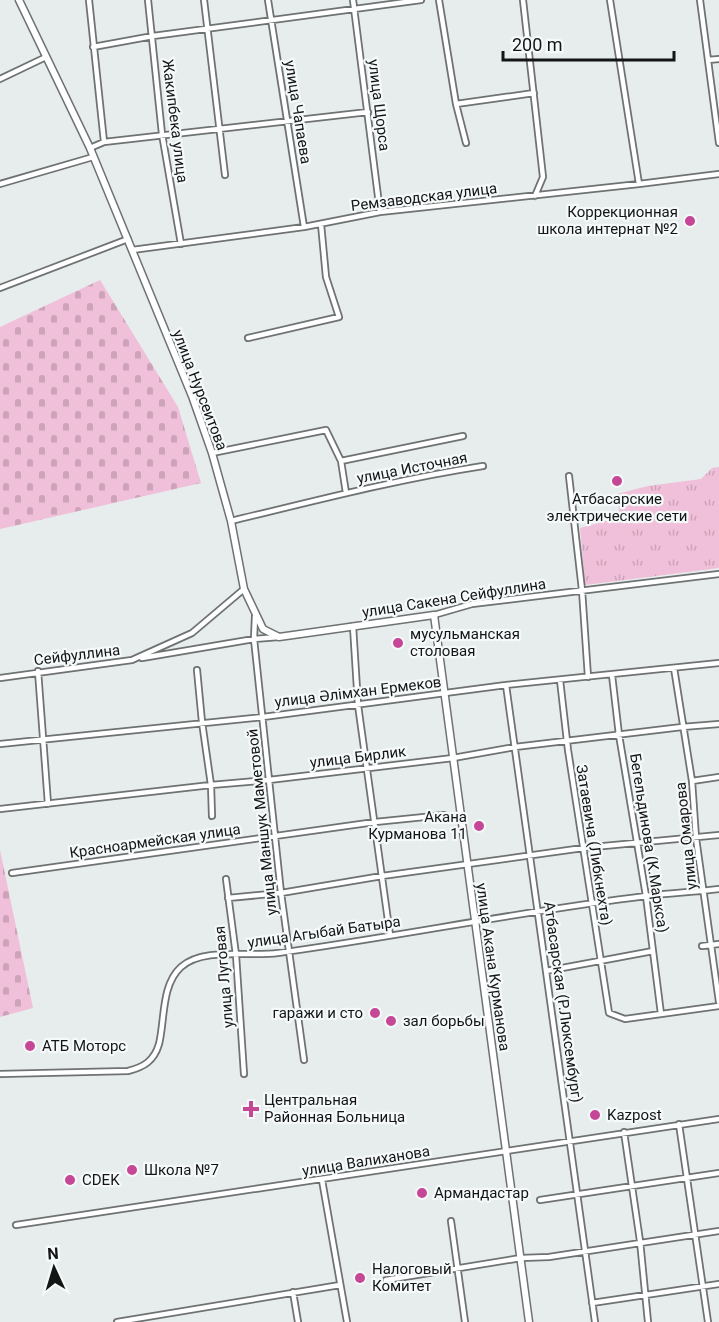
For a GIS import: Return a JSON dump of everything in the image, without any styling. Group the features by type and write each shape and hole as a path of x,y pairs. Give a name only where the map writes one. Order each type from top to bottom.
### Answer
{"main road":[{"name":"улица Нурсеитова","path":"19,0 90,148 192,396 212,453 231,521 244,589 255,616 263,629 279,637"},
{"name":"улица Сакена Сейфуллина","path":"279,637 434,615"},
{"name":"улица Акана Курманова","path":"434,615 529,1322"}],"street":[{"path":"89,0 105,142"},
{"name":"Жакипбека улица","path":"148,0 162,134 181,244"},
{"path":"204,0 225,175"},
{"name":"улица Чапаева","path":"268,0 304,227"},
{"name":"улица Щорса","path":"353,0 380,212"},
{"path":"93,48 153,36 421,0"},
{"path":"440,0 456,104 466,143"},
{"path":"523,0 543,177 535,196"},
{"path":"610,0 639,184"},
{"path":"699,0 719,143"},
{"path":"0,79 46,57"},
{"path":"708,60 719,59"},
{"path":"456,104 534,93"},
{"path":"90,148 105,142 162,134 368,112"},
{"path":"0,184 93,157"},
{"name":"Ремзаводская улица","path":"132,250 304,227 380,212 719,174"},
{"path":"248,338 339,317 326,277 321,224"},
{"path":"0,288 128,239"},
{"name":"улица Источная","path":"212,453 326,430 341,461 346,493"},
{"name":"улица Источная","path":"341,461 463,436"},
{"name":"улица Источная","path":"231,521 442,472 483,466"},
{"path":"569,476 582,591 588,677"},
{"name":"улица Сакена Сейфуллина","path":"434,615 472,604 719,574"},
{"name":"Сейфуллина","path":"0,678 38,671 132,660 192,633 244,589"},
{"name":"улица Маншук Маметовой","path":"255,616 254,639 281,893 304,1060"},
{"path":"353,626 358,705 390,935"},
{"name":"улица Сакена Сейфуллина","path":"132,660 194,648 279,637"},
{"name":"улица Әлімхан Ермеков","path":"0,744 263,717 506,685 719,663"},
{"name":"улица Омарова","path":"674,668 692,781 696,838 719,1004"},
{"path":"197,670 211,785 212,816"},
{"path":"38,671 48,804"},
{"name":"Бегельдинова (К.Маркса)","path":"612,675 619,735 646,896 661,1014"},
{"name":"Затаевича (Либкнехта)","path":"560,680 567,742 609,1013 625,1019 661,1014"},
{"name":"Атбасарская (Р.Люксембург)","path":"506,685 595,1322"},
{"name":"улица Бирлик","path":"0,809 269,780 453,758 515,747 719,724"},
{"path":"692,781 719,777"},
{"name":"Красноармейская улица","path":"12,873 375,822 444,815"},
{"path":"228,898 281,893 382,876 583,848 719,835"},
{"name":"улица Луговая","path":"226,879 236,955 244,1074"},
{"name":"улица Агыбай Батыра","path":"0,1074 128,1071 146,1065 157,1052 170,983 181,967 193,959 204,956 262,955 538,911 646,896 719,889"},
{"path":"702,946 719,944"},
{"path":"546,971 653,951"},
{"path":"661,1014 719,1004"},
{"name":"улица Валиханова","path":"16,1225 719,1119"},
{"path":"679,1124 708,1322"},
{"path":"624,1132 630,1187 640,1241 648,1322"},
{"path":"540,1200 719,1173"},
{"path":"322,1179 347,1322"},
{"path":"451,1221 465,1322"},
{"path":"386,1280 521,1258 549,1257 640,1241 719,1231"},
{"path":"592,1303 719,1284"},
{"path":"117,1322 340,1285"},
{"path":"293,1292 298,1322"}],"green space":[{"path":"100,280 178,407 201,483 0,529 0,327"},
{"path":"719,467 719,568 585,585 580,528 620,517 617,494 648,486 701,479 712,468"},
{"path":"0,850 33,1008 0,1017"}],"place":[{"name":"Коррекционная школа интернат №2","path":"690,221"},
{"name":"Атбасарские электрические сети","path":"617,481"},
{"name":"мусульманская столовая","path":"398,643"},
{"name":"Акана Курманова 11","path":"479,826"},
{"name":"гаражи и сто","path":"375,1013"},
{"name":"зал борьбы","path":"391,1021"},
{"name":"АТБ Моторс","path":"30,1046"},
{"name":"Центральная Районная Больница","path":"251,1109"},
{"name":"Kazpost","path":"595,1115"},
{"name":"Школа №7","path":"132,1170"},
{"name":"CDEK","path":"70,1180"},
{"name":"Армандастар","path":"422,1193"},
{"name":"Налоговый Комитет","path":"360,1278"}]}
